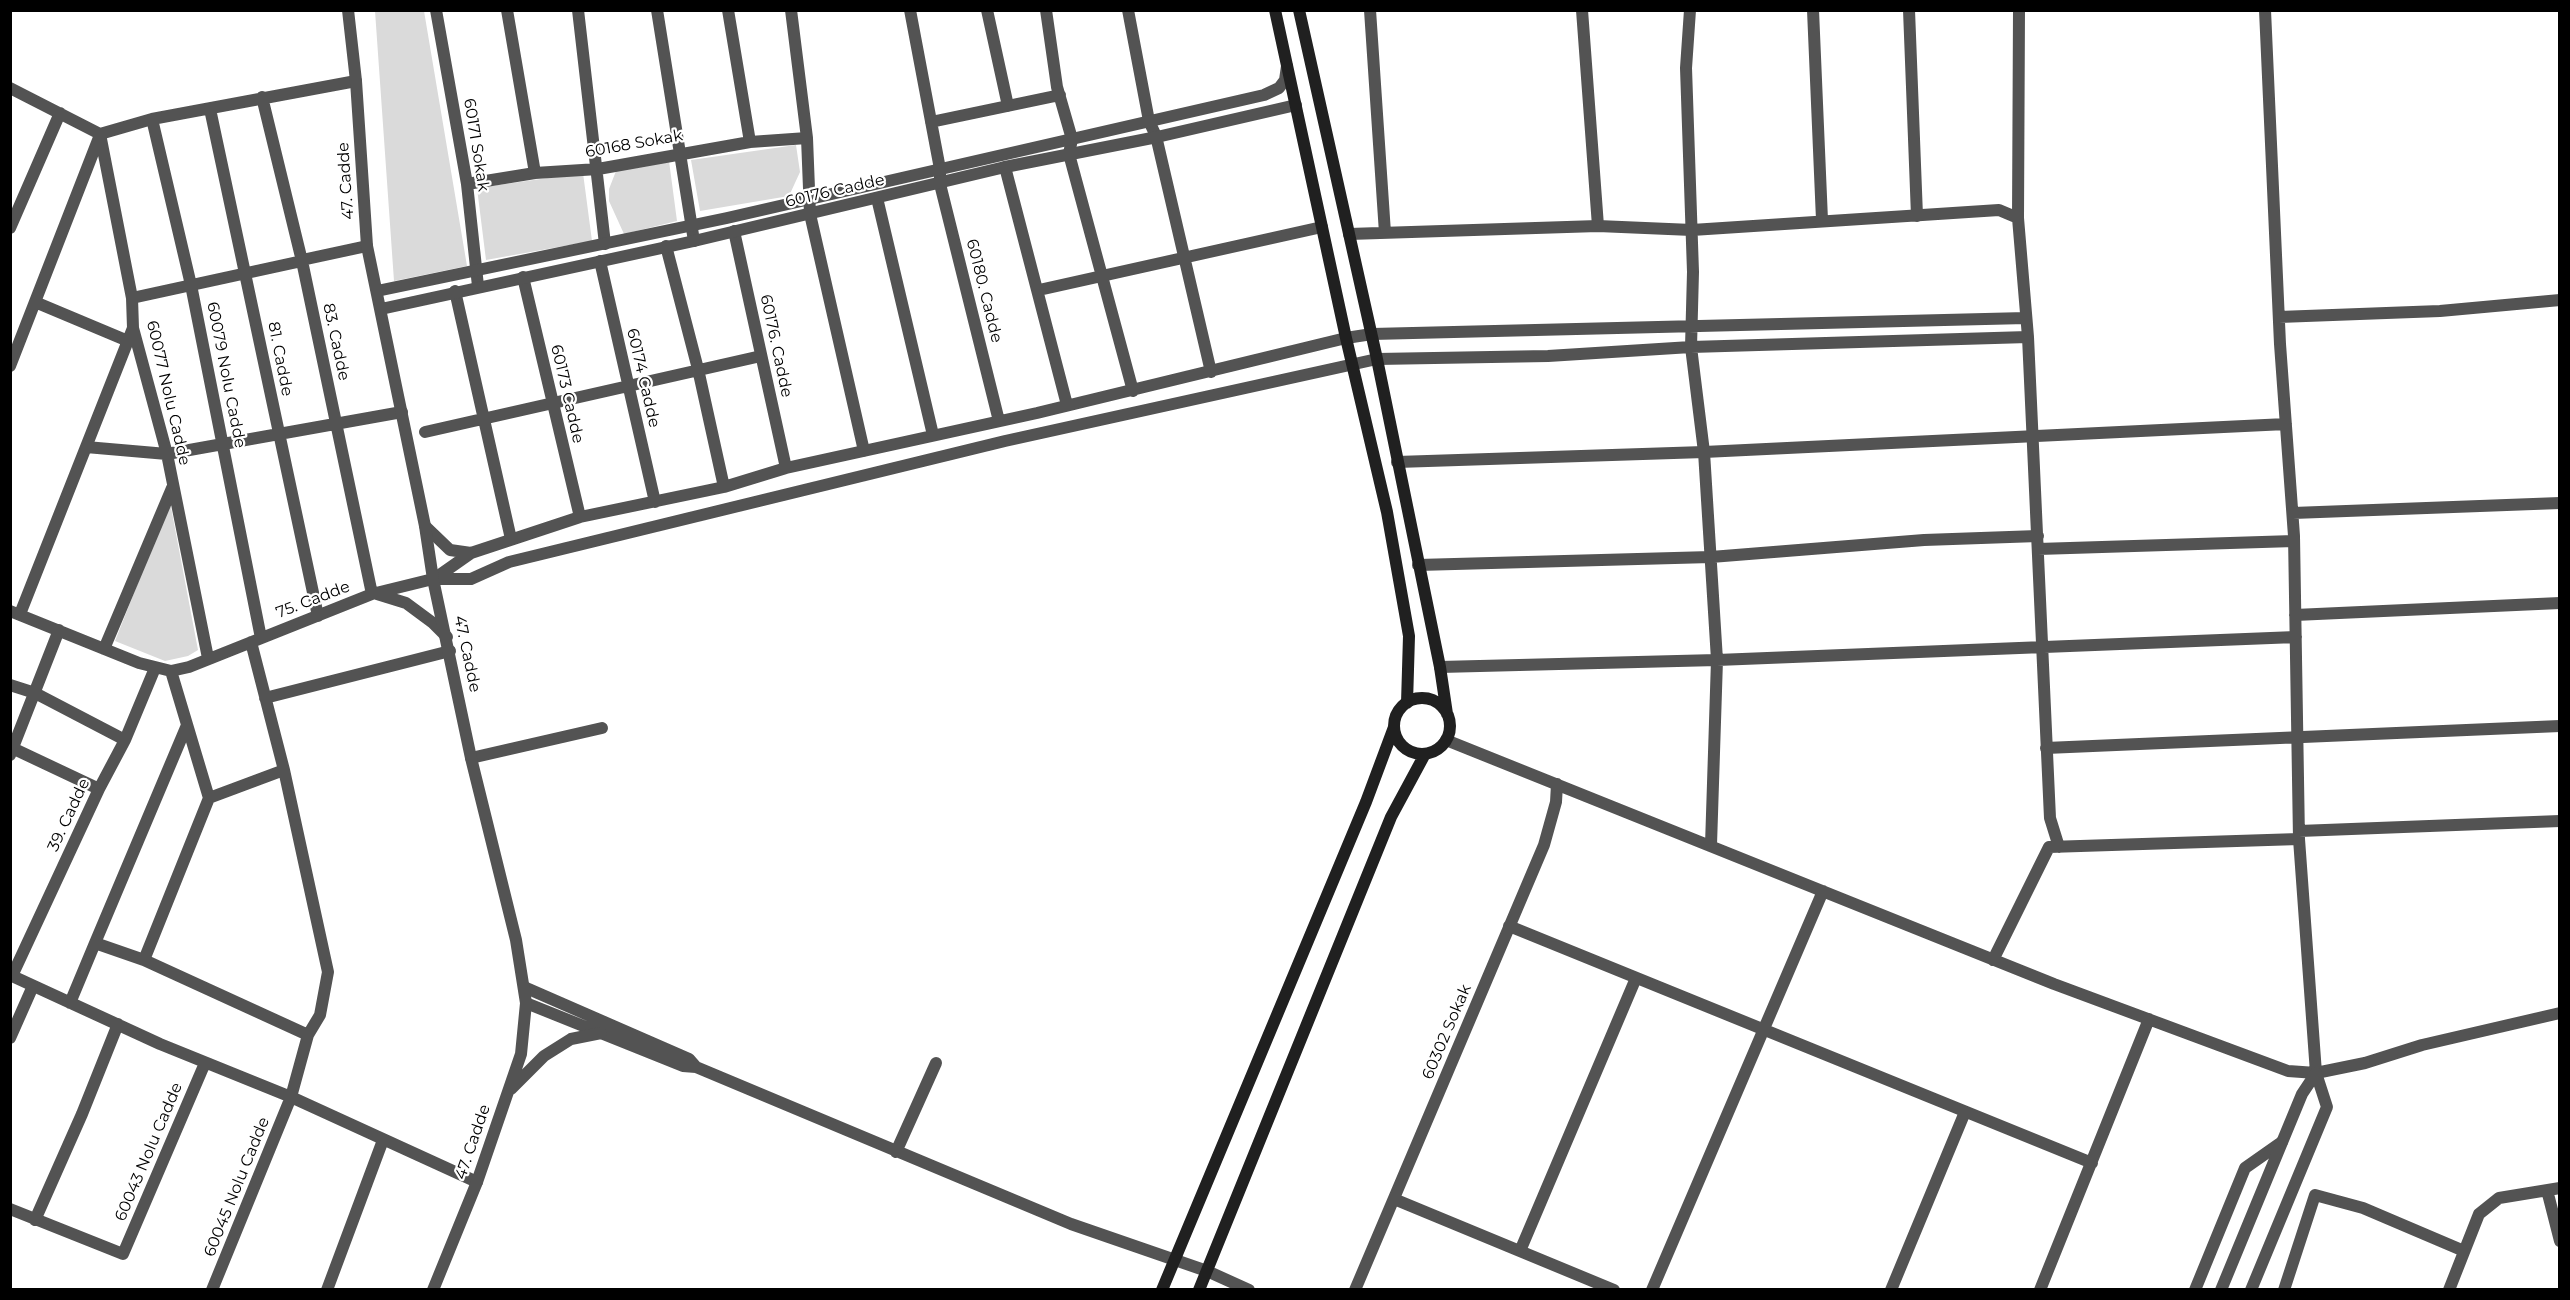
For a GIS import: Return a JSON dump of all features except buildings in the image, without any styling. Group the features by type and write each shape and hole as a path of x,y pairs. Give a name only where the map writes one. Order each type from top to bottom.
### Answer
{"main road":[{"path":"1162,1290 1366,802 1394,727 1395,718 1407,703 1409,636 1387,512 1346,338 1275,10"},
{"path":"1299,10 1372,334 1440,667 1449,722 1446,740 1441,747 1425,754 1416,754 1401,745 1394,727"},
{"path":"1407,703 1426,699 1434,701 1447,714"},
{"path":"1199,1290 1391,817 1425,754"}],"street":[{"name":"47. Cadde","path":"348,10 356,81 367,246 425,526 433,579 471,758 516,940 526,1003 521,1054 477,1182 433,1290"},
{"name":"60171 Sokak","path":"436,10 466,184 478,286"},
{"path":"507,10 536,173"},
{"path":"578,10 605,244"},
{"path":"657,10 694,241"},
{"path":"728,10 750,142"},
{"path":"791,10 807,138 810,214 864,451"},
{"name":"60180. Cadde","path":"910,10 940,169 940,184 999,421"},
{"path":"987,10 1008,106"},
{"path":"1046,10 1060,95 1072,138 1070,154 1133,391"},
{"path":"1128,10 1149,121 1156,136 1211,372"},
{"path":"1370,10 1385,233"},
{"path":"1582,10 1599,226"},
{"path":"1690,10 1686,68 1692,230 1691,347 1704,452 1717,660 1711,845"},
{"path":"1813,10 1822,220"},
{"path":"1909,10 1917,216"},
{"path":"2019,10 2018,218 2028,337 2050,818 2059,847"},
{"path":"2251,1290 2327,1107 2316,1073 2299,835 2294,541 2279,317 2265,10"},
{"path":"376,291 605,244 1264,95 1279,88 1285,80 1287,64"},
{"path":"10,88 100,134 152,119 356,81"},
{"path":"931,123 1060,95"},
{"name":"83. Cadde","path":"262,97 302,260 374,594"},
{"name":"60176 Cadde","path":"381,309 478,286 694,241 1005,167 1296,105"},
{"name":"81. Cadde","path":"210,109 318,616"},
{"path":"10,228 60,113"},
{"name":"60079 Nolu Cadde","path":"152,119 191,285 222,444 265,698 284,770"},
{"path":"10,366 100,134"},
{"name":"60077 Nolu Cadde","path":"100,134 132,298 133,328 167,454 208,658"},
{"name":"60168 Sokak","path":"466,184 536,173 598,169 750,142 807,138"},
{"path":"1005,167 1067,405"},
{"path":"878,198 933,435"},
{"path":"1349,234 1599,226 1692,230 1998,210 2018,218"},
{"path":"1038,290 1322,227"},
{"name":"60176. Cadde","path":"734,231 786,468"},
{"path":"132,298 367,246"},
{"path":"666,246 698,369 724,487"},
{"name":"60174 Cadde","path":"600,261 655,502"},
{"name":"60173 Cadde","path":"523,277 580,518"},
{"path":"455,291 511,539"},
{"path":"2279,317 2440,311 2559,300"},
{"path":"35,302 128,341"},
{"path":"433,579 471,553 580,518 724,487 786,468 1133,391 1346,338 1372,334 2026,318"},
{"path":"133,328 86,447 15,612 104,649 155,668 171,671 209,798 144,960"},
{"path":"433,579 471,579 509,562 993,444 1377,359 1548,356 1691,347 2028,337"},
{"path":"425,432 761,356"},
{"path":"86,447 167,454 402,412"},
{"path":"1398,462 1704,452 2286,424"},
{"path":"104,649 172,488"},
{"path":"2292,513 2559,503"},
{"path":"425,526 450,550 471,553"},
{"path":"1418,566 1712,557 1924,540 2038,543 2294,541"},
{"name":"75. Cadde","path":"171,671 374,594 433,579"},
{"path":"374,594 406,603 433,622 447,637"},
{"path":"2295,615 2559,603"},
{"path":"59,630 12,750 99,789"},
{"path":"1440,667 1717,660 2296,637"},
{"path":"265,698 450,651"},
{"name":"39. Cadde","path":"11,976 99,789 125,740 155,668"},
{"path":"10,686 35,693 125,740"},
{"path":"70,1003 187,725"},
{"path":"2046,748 2559,726"},
{"path":"471,758 602,728"},
{"path":"1446,740 1993,960 2289,1071 2316,1073 2365,1063 2422,1045 2559,1013"},
{"path":"209,798 284,770"},
{"name":"60045 Nolu Cadde","path":"212,1290 291,1097 308,1035 320,1015 328,972 284,770"},
{"name":"60302 Sokak","path":"1355,1290 1544,844 1556,802 1557,784"},
{"path":"1993,960 2049,847 2559,821"},
{"path":"1652,1290 1823,891"},
{"path":"1509,926 2092,1163"},
{"path":"95,943 144,960 308,1035"},
{"path":"11,976 205,1063 291,1097 477,1182"},
{"path":"1520,1251 1636,978"},
{"path":"10,1038 33,986"},
{"path":"524,987 689,1059 696,1067"},
{"path":"526,1003 683,1066 696,1067 1071,1224 1206,1271 1249,1290"},
{"path":"2040,1290 2149,1018"},
{"path":"10,1209 35,1220 82,1114 118,1024"},
{"path":"508,1092 544,1056 570,1039 601,1033"},
{"name":"60043 Nolu Cadde","path":"35,1220 123,1254 205,1063"},
{"path":"896,1152 936,1063"},
{"path":"2221,1290 2301,1094 2316,1073"},
{"path":"1891,1290 1965,1112"},
{"path":"327,1290 383,1140"},
{"path":"2195,1290 2245,1168 2282,1142"},
{"path":"2449,1290 2479,1214 2499,1198 2553,1189 2559,1241"},
{"path":"2284,1290 2315,1195 2363,1208 2464,1251"},
{"path":"1394,1199 1614,1290"}],"shaded area":[{"path":"375,11 424,11 467,266 394,281"},
{"path":"796,145 800,172 789,196 700,211 691,160"},
{"path":"669,161 677,221 624,234 609,201 609,189 616,171"},
{"path":"583,173 592,241 486,260 477,188"},
{"path":"170,502 198,650 188,656 165,661 115,641"}]}
